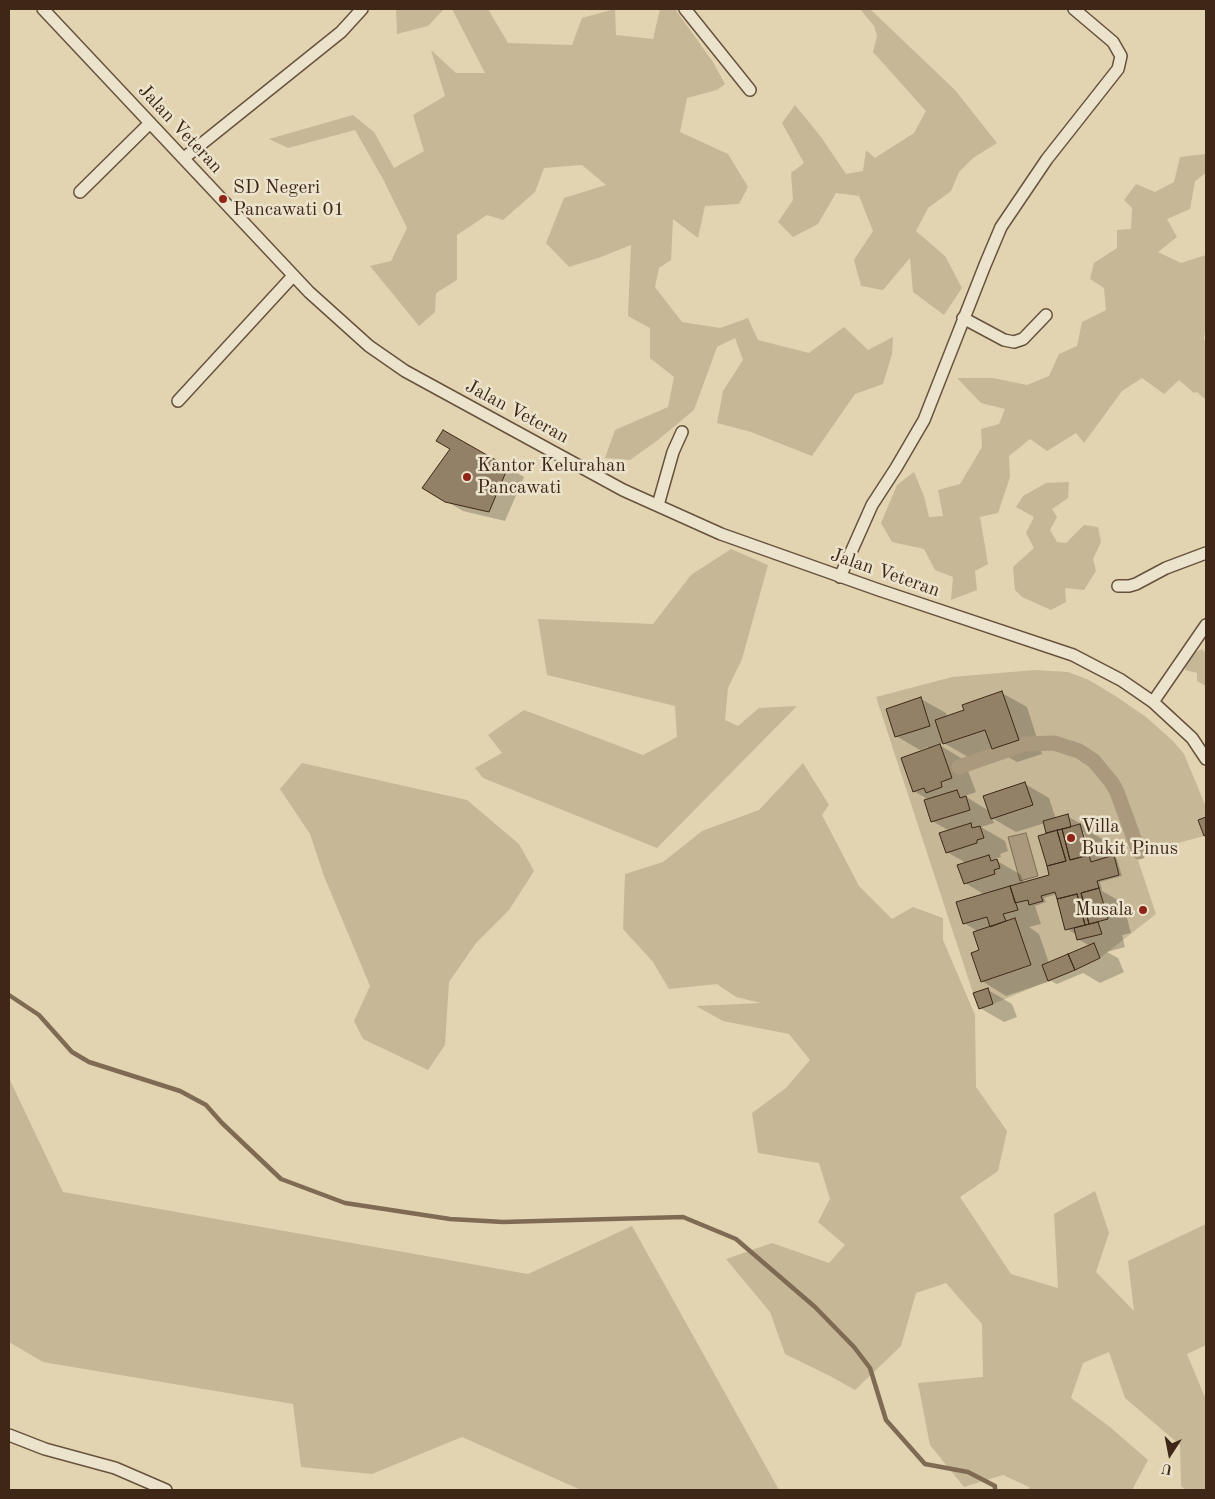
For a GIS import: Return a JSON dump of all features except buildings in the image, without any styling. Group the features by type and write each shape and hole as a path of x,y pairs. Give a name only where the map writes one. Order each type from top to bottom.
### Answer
{"street":[{"name":"Jalan Veteran","path":"43,9 293,276 369,346 405,371 623,490 721,534 840,577 1073,655 1121,680 1153,702 1192,738 1206,759"},
{"path":"184,158 341,32 362,9"},
{"path":"685,9 750,90"},
{"path":"840,577 872,505 924,420 1001,227 1047,160 1118,69 1121,56 1113,42 1074,9"},
{"path":"80,192 150,123"},
{"path":"178,401 293,276"},
{"path":"964,318 1004,340 1014,342 1023,339 1046,315"},
{"path":"658,505 673,452 682,432"},
{"path":"1118,586 1136,584 1166,568 1206,553"},
{"path":"1153,702 1206,625"},
{"path":"9,1436 45,1449 115,1468 166,1490"}],"shaded area":[{"path":"396,9 444,9 428,26 397,34"},
{"path":"452,9 488,9 508,43 572,45 582,18 615,9 616,35 653,39 660,9 675,9 713,62 725,84 717,90 687,98 680,132 728,154 748,187 739,204 705,206 698,238 673,219 671,260 659,268 655,287 682,322 720,328 748,318 758,340 809,353 844,327 868,350 893,337 892,354 883,384 855,394 812,456 751,432 717,423 723,391 743,360 735,338 717,347 694,410 630,460 605,458 615,430 668,407 674,377 650,358 650,328 628,316 631,245 569,267 546,243 564,198 606,185 582,165 544,168 535,192 503,220 487,215 457,235 457,280 436,293 435,312 419,326 370,266 391,261 407,228 383,179 355,130 288,148 269,139 353,115 374,132 394,168 424,151 413,115 445,96 431,50 456,73 485,73"},
{"path":"860,9 870,9 955,90 997,143 973,158 959,172 951,191 928,208 916,231 945,256 962,288 944,315 913,292 910,258 883,290 861,286 854,260 873,231 859,196 836,193 818,224 793,237 778,222 793,200 791,173 804,163 782,123 795,105 821,137 846,174 863,171 866,150 875,158 914,133 926,111 873,52 877,36 874,26"},
{"path":"1206,154 1206,173 1195,181 1190,209 1167,219 1177,237 1158,252 1181,263 1206,255 1206,320 1204,339 1206,342 1206,400 1197,392 1194,393 1179,380 1164,394 1142,378 1122,391 1084,443 1076,433 1047,451 1030,439 1009,456 1010,477 998,513 980,517 988,564 975,571 977,590 951,600 953,577 935,570 924,549 892,542 881,523 897,485 914,472 924,496 929,517 943,516 938,490 960,484 982,447 981,429 999,424 1005,409 981,403 957,378 993,378 1027,385 1049,376 1059,354 1077,346 1082,322 1106,310 1104,288 1090,279 1094,263 1117,248 1117,230 1131,229 1132,208 1124,200 1136,184 1155,192 1174,182 1180,157"},
{"path":"1069,482 1068,498 1052,509 1057,517 1050,530 1057,542 1066,543 1084,525 1098,527 1101,542 1093,559 1096,571 1084,590 1065,588 1066,602 1051,610 1022,597 1015,590 1013,567 1034,548 1026,533 1034,517 1016,507 1023,496 1046,483"},
{"path":"731,549 768,565 742,659 728,688 725,720 738,726 759,708 797,706 657,848 483,778 475,768 502,753 488,735 524,710 643,755 677,737 675,706 547,675 538,619 653,624 691,575"},
{"path":"1202,649 1206,653 1206,686 1197,681 1197,673 1185,670 1190,654"},
{"path":"1035,670 1068,672 1089,680 1146,717 1173,741 1184,754 1206,807 1206,817 1198,820 1204,836 1136,854 1156,914 1100,958 1093,943 1042,965 1048,981 993,1004 988,988 973,993 876,697 952,677","holes":["1002,691 1018,740 985,730 943,744 935,720 964,710 962,705","921,697 930,725 895,737 886,709","940,744 952,778 941,782 942,787 926,793 924,788 913,791 901,758","1025,783 1032,805 991,818 983,796","957,790 960,798 966,796 970,810 931,821 924,800","1067,814 1071,827 1080,824 1091,862 1114,856 1119,875 1097,881 1108,919 1098,922 1101,934 1077,940 1074,928 1066,930 1055,892 1041,896 1043,900 1028,900 1015,903 1017,910 1003,914 1006,921 1015,919 1031,966 981,982 971,953 979,950 990,927 987,917 1049,875 1038,836 1046,833 1043,821","970,823 972,828 980,826 984,838 977,840 977,843 946,852 940,833","988,855 991,861 997,859 1000,868 994,870 995,874 964,884 958,865"]},
{"path":"302,763 467,800 519,844 534,871 509,910 476,943 449,982 445,1045 428,1070 363,1039 354,1021 370,986 324,876 310,834 280,789"},
{"path":"803,763 829,805 822,815 859,886 892,919 913,907 943,918 943,940 975,1015 976,1087 1007,1131 998,1171 960,1197 1011,1274 1058,1288 1054,1214 1095,1191 1109,1233 1096,1272 1134,1311 1128,1261 1206,1224 1206,1345 1187,1354 1206,1400 1206,1490 1186,1490 1181,1486 1180,1445 1125,1398 1109,1352 1083,1363 1071,1398 1110,1427 1148,1460 1132,1490 1029,1490 1029,1487 1003,1475 964,1487 930,1445 918,1383 983,1377 982,1324 946,1283 916,1293 901,1346 855,1390 785,1354 770,1312 726,1259 772,1243 829,1263 845,1245 818,1222 830,1199 819,1163 758,1153 752,1113 786,1088 810,1060 789,1034 723,1021 696,1006 761,1003 736,997 717,984 669,989 653,962 623,929 625,874 663,862 702,831 759,810"},
{"path":"1026,833 1038,876 1020,881 1008,837"},
{"path":"9,1078 63,1192 528,1274 632,1226 779,1490 581,1490 462,1437 372,1474 301,1467 293,1404 43,1362 9,1342"}],"waterway":[{"path":"959,767 1025,744 1054,743 1079,751 1094,761 1112,783 1139,852"},
{"path":"9,995 39,1015 72,1052 89,1062 180,1091 206,1105 222,1123 281,1179 345,1203 450,1219 503,1222 683,1217 736,1239 815,1307 854,1347 870,1368 886,1420 925,1464 968,1472 995,1486 995,1490"}],"place":[{"name":"SD Negeri Pancawati 01","path":"223,199"},
{"name":"Kantor Kelurahan Pancawati","path":"467,477"},
{"name":"Villa Bukit Pinus","path":"1071,838"},
{"name":"Musala","path":"1143,910"}]}
